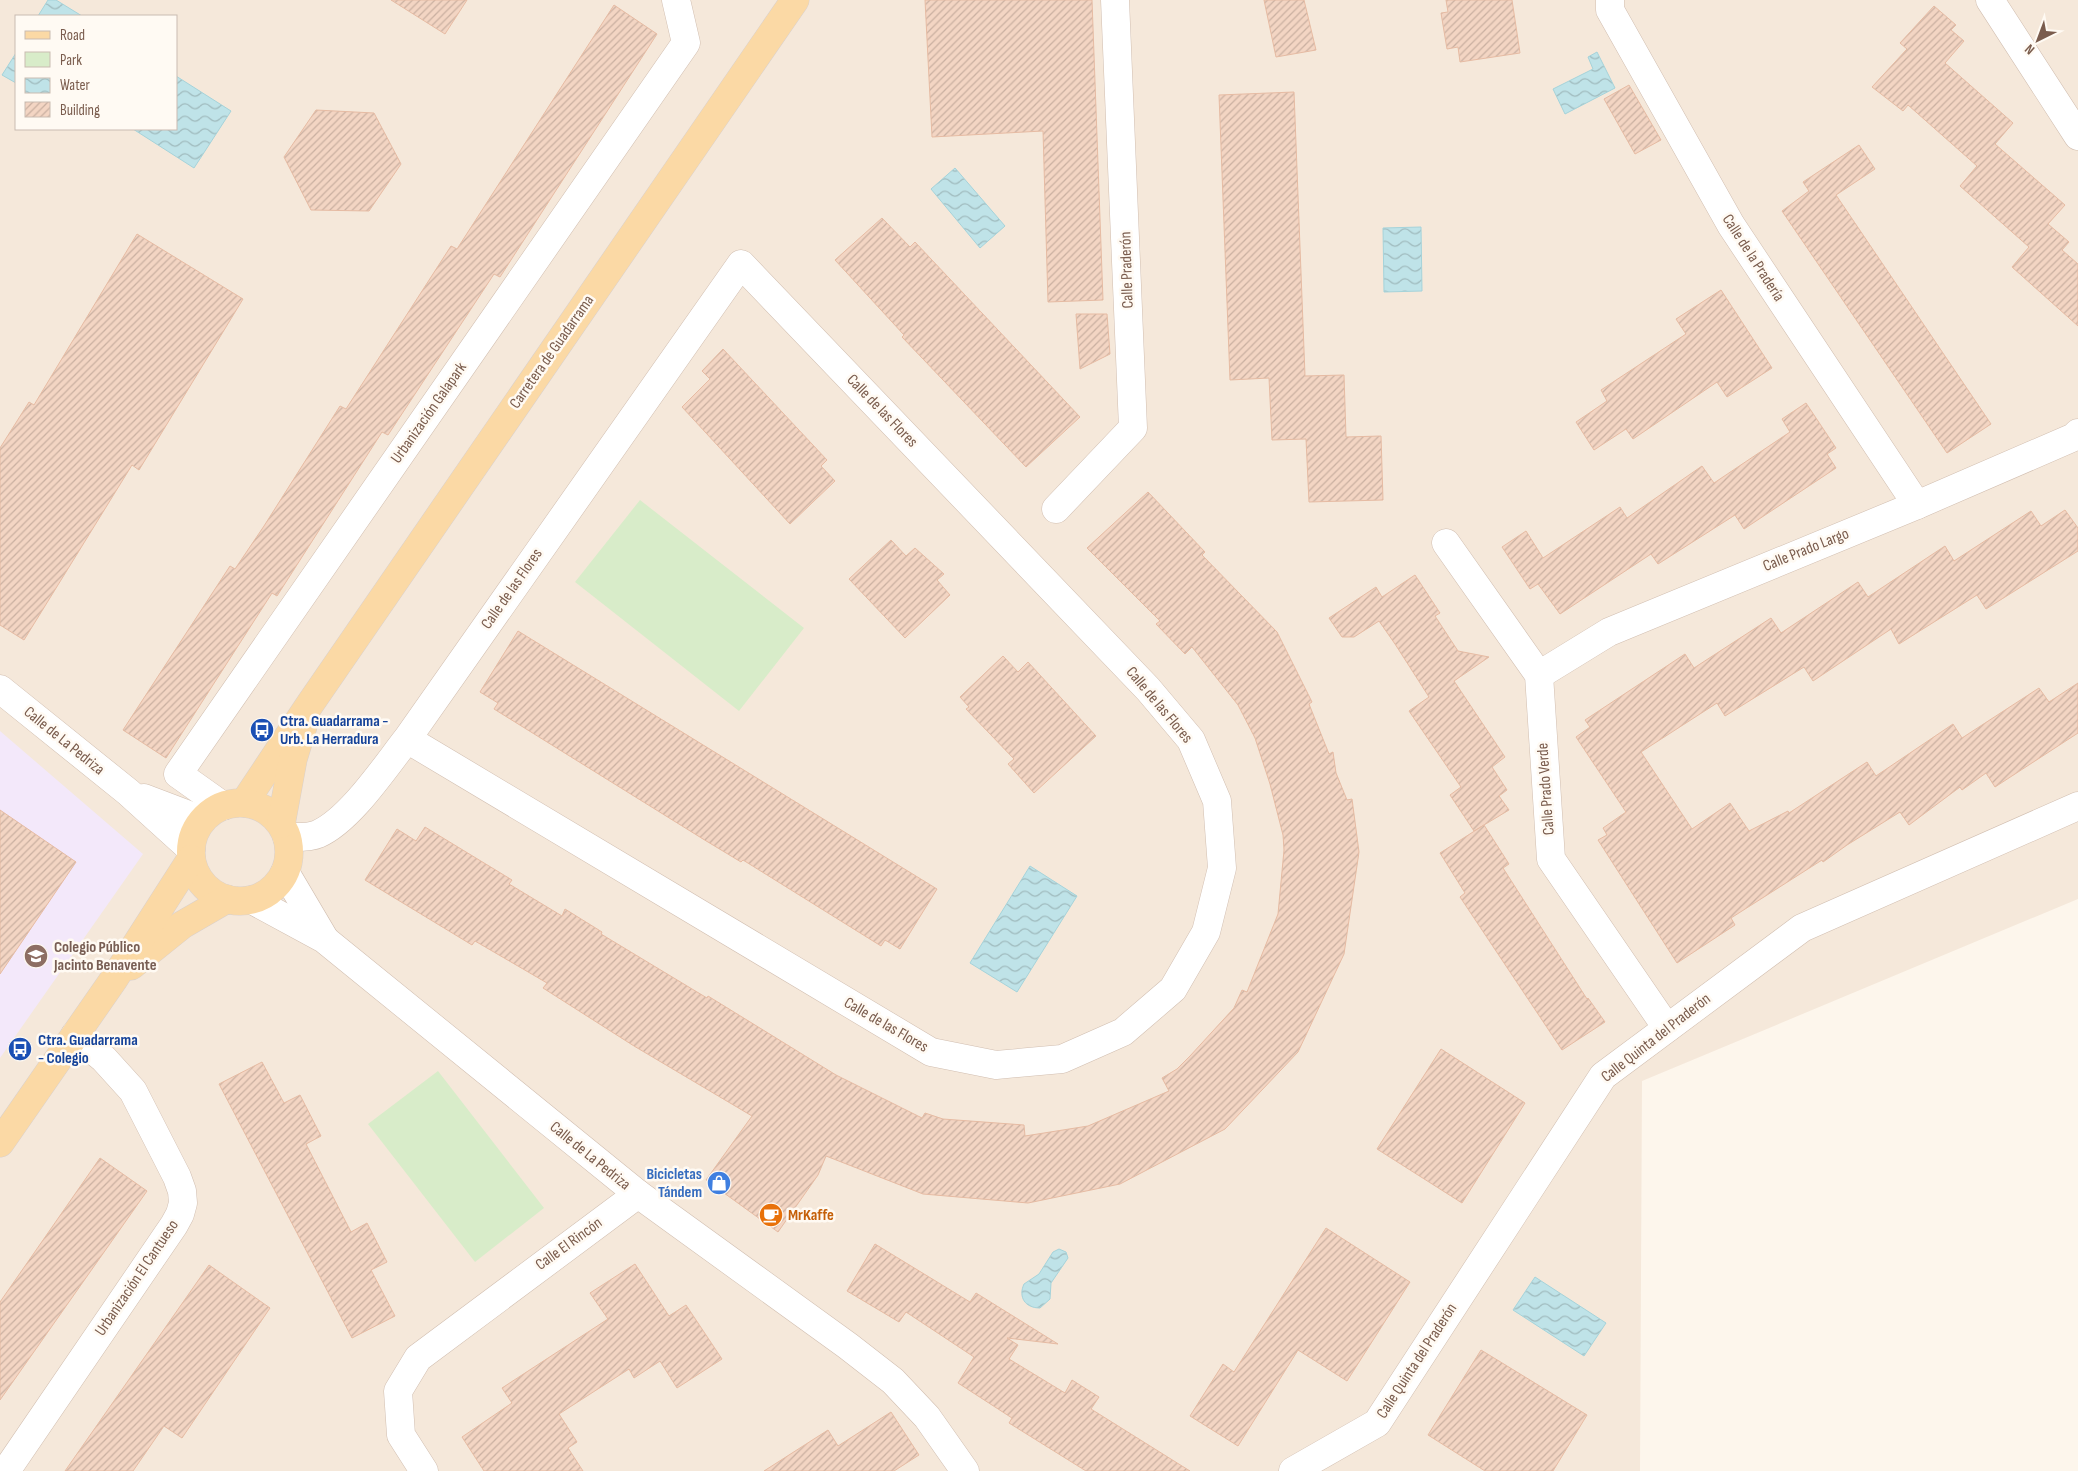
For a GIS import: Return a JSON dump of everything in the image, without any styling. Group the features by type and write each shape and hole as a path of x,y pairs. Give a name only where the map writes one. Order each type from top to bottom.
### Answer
{"main road":[{"name":"Carretera de Guadarrama","path":"223,810 310,704 795,0"},
{"name":"Carretera de Guadarrama","path":"284,831 293,759 310,704"},
{"path":"114,979 182,925 240,899 272,890 285,872 288,861 284,831 265,810 223,810 194,834 191,854 195,872 203,884 214,894 240,899"},
{"path":"0,1143 114,979 191,854"}],"street":[{"name":"Urbanización Galapark","path":"223,810 178,774 686,43 676,0"},
{"name":"Calle Praderón","path":"1056,509 1133,428 1115,0"},
{"name":"Calle de la Pradería","path":"1610,0 1610,10 1731,225 1917,505"},
{"path":"1990,0 2078,136"},
{"name":"Calle de las Flores","path":"284,831 316,835 331,826 359,799 407,739 741,264 1148,689 1191,740 1217,801 1222,868 1206,932 1173,989 1123,1032 1062,1059 996,1065 931,1052 407,739"},
{"name":"Calle Prado Largo","path":"1538,675 1609,632 1917,505 2078,433"},
{"path":"1446,543 1538,675"},
{"name":"Calle Prado Verde","path":"1538,675 1551,859 1667,1028"},
{"name":"Calle de La Pedriza","path":"0,689 128,792 191,854"},
{"name":"Calle de La Pedriza","path":"128,792 223,810"},
{"name":"Calle Quinta del Praderón","path":"1293,1471 1377,1423 1603,1076 1802,928 2078,806"},
{"name":"Calle de La Pedriza","path":"285,872 324,939"},
{"name":"Calle de La Pedriza","path":"240,899 324,939 638,1194 840,1340 893,1381 927,1417 965,1471"},
{"name":"Urbanización El Cantueso","path":"6,1471 174,1224 184,1203 178,1177 133,1091 104,1059 75,1035"},
{"name":"Calle El Rincón","path":"424,1471 401,1435 398,1391 418,1358 638,1194"}],"shaded area":[{"path":"0,0 2078,0 2078,899 1642,1081 1640,1471 0,1471"},
{"name":"Colegio Público Jacinto Benavente","path":"0,731 143,854 0,1058"}],"green space":[{"path":"640,500 804,628 739,711 575,582"},
{"path":"438,1071 544,1208 475,1262 368,1124"}],"water":[{"path":"48,0 56,0 80,15 39,15"},
{"path":"1597,52 1615,88 1565,114 1553,89 1593,69 1588,57"},
{"path":"15,55 15,82 2,75"},
{"path":"178,77 231,111 194,168 135,130 178,130"},
{"path":"955,168 1005,226 980,248 931,189"},
{"path":"1421,227 1422,291 1384,292 1383,228"},
{"path":"1030,866 1077,896 1017,992 970,963"},
{"path":"1059,1249 1066,1252 1068,1258 1051,1283 1050,1299 1040,1308 1030,1306 1022,1297 1024,1284 1039,1274 1053,1252"},
{"path":"1535,1277 1606,1323 1584,1356 1513,1310"}],"building":[{"path":"391,0 467,0 445,34"},
{"path":"925,0 1092,0 1103,300 1048,302 1043,131 932,137"},
{"path":"1264,0 1304,0 1316,50 1276,57"},
{"path":"1446,0 1512,0 1520,53 1460,62 1458,47 1447,49 1441,13 1448,12"},
{"path":"614,5 657,34 500,277 494,274 388,435 382,432 277,596 272,593 166,758 123,730 230,566 235,569 264,526 340,406 346,409 451,246 457,249"},
{"path":"1934,6 1956,25 1951,30 1964,41 1945,63 2013,123 1995,144 2065,205 2048,224 2069,242 2062,250 2078,264 2078,326 2012,267 2029,247 1960,186 1977,166 1908,105 1903,111 1872,87 1907,49 1900,43"},
{"path":"1629,85 1661,140 1635,154 1604,99"},
{"path":"1294,92 1305,376 1344,375 1346,437 1381,436 1383,500 1309,502 1306,439 1272,440 1269,378 1230,380 1219,95"},
{"path":"316,110 374,113 401,164 369,211 311,210 284,157"},
{"path":"1859,145 1875,169 1836,195 1991,424 1947,453 1782,211 1809,191 1803,182"},
{"path":"882,218 910,247 915,242 1080,417 1026,467 902,337 904,335 835,260"},
{"path":"137,234 243,299 139,470 132,465 24,640 0,625 0,448 29,402 34,405"},
{"path":"1721,290 1772,368 1727,397 1717,382 1633,439 1626,429 1594,450 1576,422 1607,401 1601,390 1686,334 1676,319"},
{"path":"1076,314 1107,314 1110,354 1080,369"},
{"path":"723,349 827,460 821,466 835,481 790,524 682,407 710,379 702,371"},
{"path":"1806,403 1836,448 1827,454 1836,468 1744,529 1735,515 1658,564 1651,554 1560,614 1538,584 1530,589 1502,547 1526,531 1543,558 1620,507 1627,518 1702,466 1714,483 1790,432 1782,419"},
{"path":"1148,492 1205,552 1202,555 1277,632 1312,702 1309,704 1329,754 1333,752 1336,773 1347,800 1352,799 1359,852 1344,954 1298,1052 1225,1129 1120,1184 1028,1203 923,1194 826,1156 818,1175 778,1232 706,1180 752,1116 634,1046 543,988 547,983 475,941 472,945 365,880 397,829 416,841 425,827 512,880 509,884 562,916 565,909 602,932 601,934 707,998 708,996 836,1075 922,1118 925,1113 943,1119 1024,1125 1025,1136 1088,1126 1169,1091 1162,1078 1177,1069 1234,1008 1242,990 1247,992 1278,914 1284,850 1283,835 1270,784 1255,738 1238,705 1192,647 1185,654 1156,624 1160,621 1087,548"},
{"path":"2065,510 2078,528 2078,551 1986,609 1977,595 1899,644 1891,629 1813,681 1804,667 1725,716 1717,703 1641,752 1692,829 1730,803 1749,831 1788,811 1789,813 1867,762 1876,776 1953,724 1962,738 2039,688 2049,702 2078,683 2078,733 1995,787 1986,773 1962,790 1960,787 1909,825 1900,812 1731,918 1735,925 1677,963 1598,840 1607,835 1603,828 1626,812 1576,737 1590,727 1585,720 1685,654 1694,668 1771,618 1781,633 1858,582 1868,597 1945,546 1954,561 2031,511 2041,526"},
{"path":"891,540 906,556 915,548 944,574 937,580 950,595 905,638 849,579"},
{"path":"1415,575 1440,613 1435,616 1458,651 1489,657 1454,681 1505,757 1492,767 1507,790 1499,796 1509,810 1474,831 1450,795 1461,787 1409,711 1429,697 1395,644 1379,621 1354,637 1342,637 1329,618 1376,587 1382,597"},
{"path":"518,631 937,889 900,949 885,940 881,946 743,860 741,862 703,839 494,709 498,703 480,692"},
{"path":"1003,656 1018,672 1028,662 1096,736 1034,793 1008,764 1014,759 966,709 969,707 960,697"},
{"path":"0,810 76,862 0,974"},
{"path":"1484,825 1509,864 1503,868 1587,999 1605,1022 1562,1050 1460,897 1465,893 1440,853"},
{"path":"1441,1049 1525,1103 1462,1203 1377,1149"},
{"path":"262,1062 284,1103 300,1095 321,1136 306,1144 351,1232 367,1223 387,1262 371,1270 395,1316 352,1338 219,1084"},
{"path":"100,1158 147,1191 0,1400 0,1302"},
{"path":"1326,1228 1410,1282 1347,1381 1298,1350 1238,1446 1190,1416 1223,1364 1234,1372"},
{"path":"875,1244 970,1302 976,1293 1058,1344 1007,1338 1018,1345 1009,1359 1065,1393 1072,1380 1099,1397 1091,1409 1190,1471 1086,1471 1009,1423 1012,1418 958,1383 974,1357 906,1312 899,1322 847,1291"},
{"path":"635,1264 669,1316 686,1305 722,1359 677,1388 660,1361 634,1378 629,1369 559,1414 577,1442 568,1448 583,1471 484,1471 462,1437 512,1403 502,1388 608,1319 590,1293"},
{"path":"209,1265 270,1308 182,1438 164,1426 133,1471 65,1471"},
{"path":"1481,1350 1587,1415 1553,1471 1485,1471 1428,1435"},
{"path":"891,1412 919,1455 894,1471 764,1471 828,1430 838,1446"}],"place":[{"name":"Ctra. Guadarrama - Urb. La Herradura","path":"262,730"},
{"name":"Colegio Público Jacinto Benavente","path":"36,956"},
{"name":"Ctra. Guadarrama - Colegio","path":"20,1049"},
{"name":"Bicicletas Tándem","path":"719,1183"},
{"name":"MrKaffe","path":"771,1215"}]}
